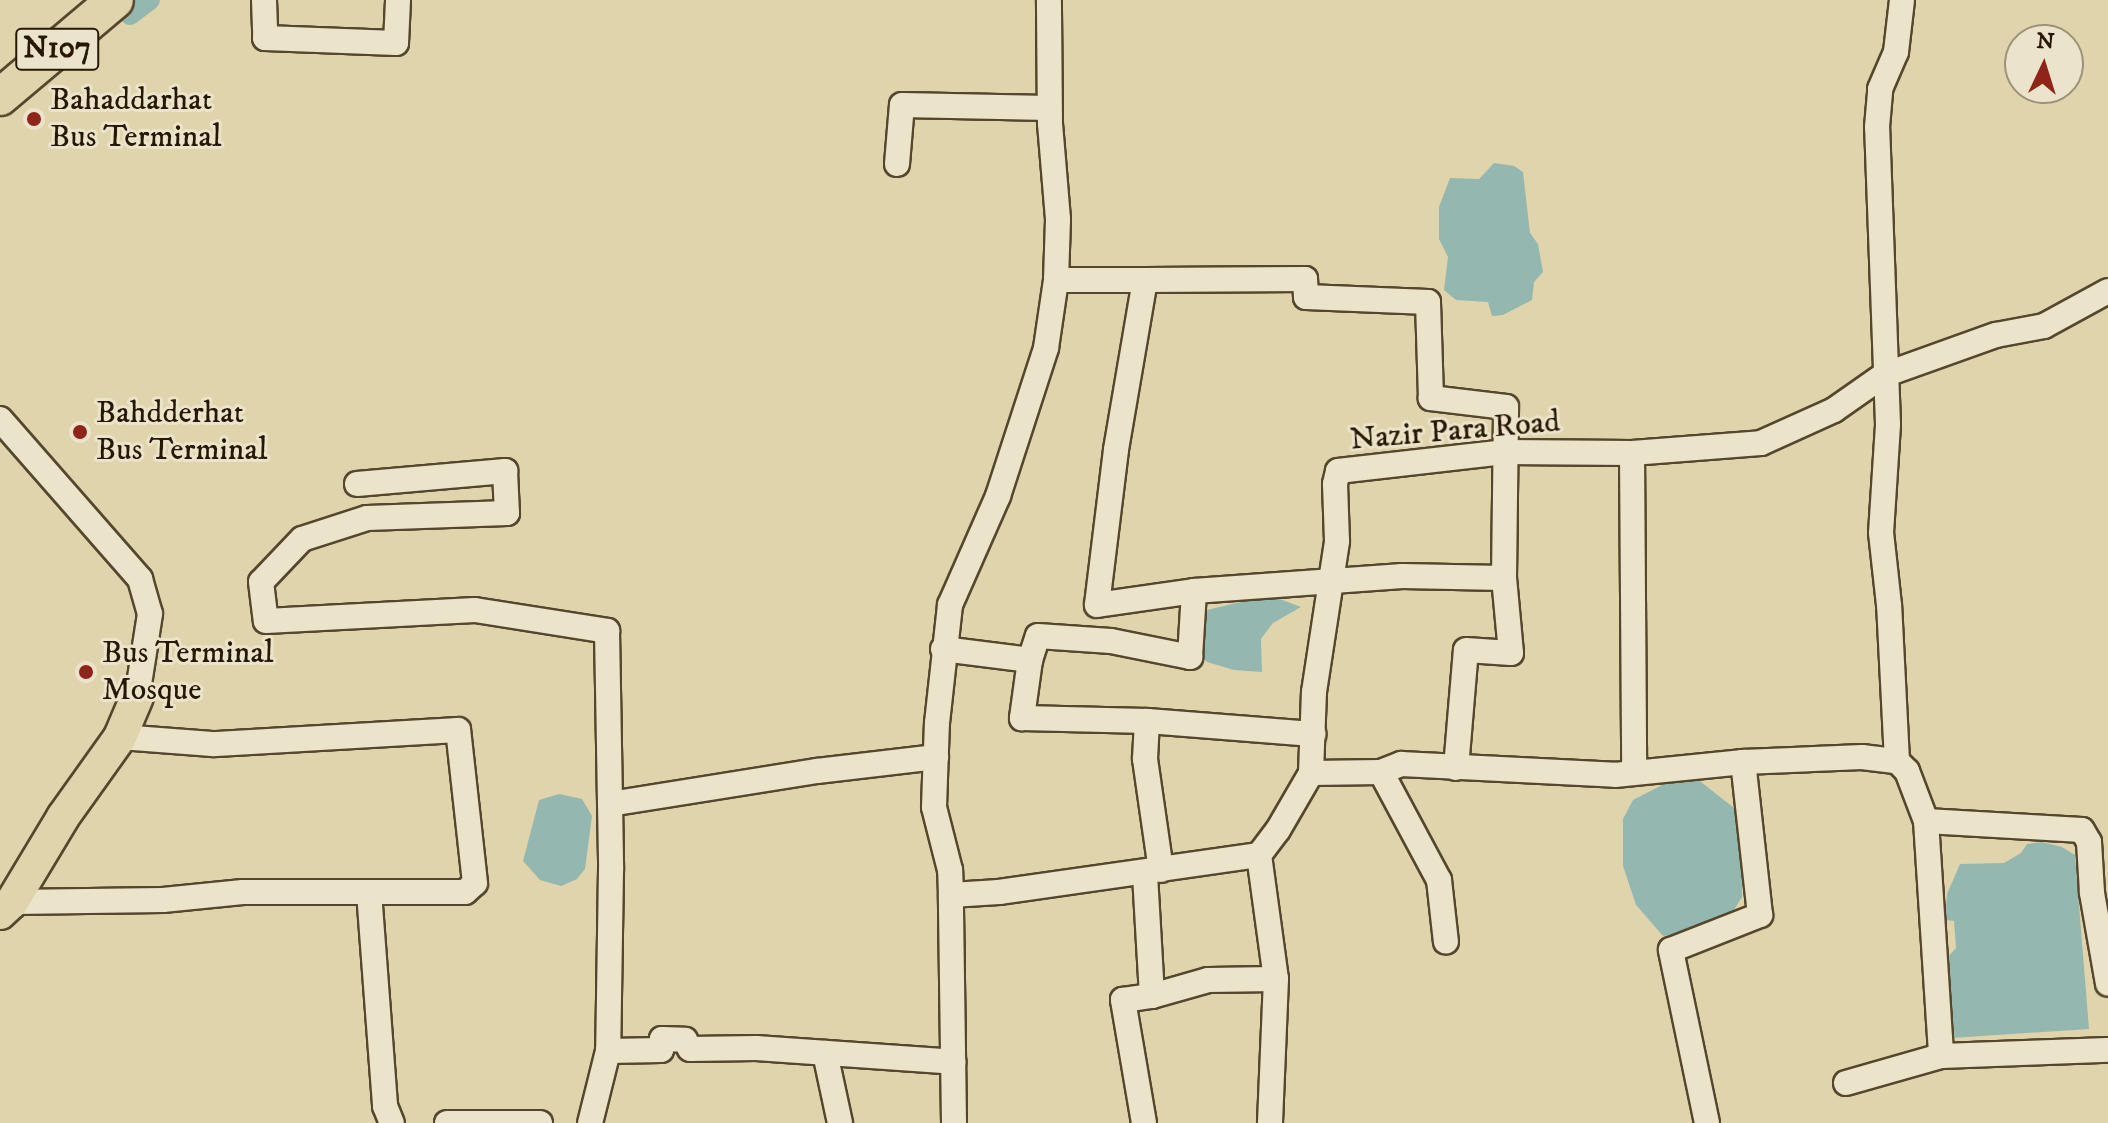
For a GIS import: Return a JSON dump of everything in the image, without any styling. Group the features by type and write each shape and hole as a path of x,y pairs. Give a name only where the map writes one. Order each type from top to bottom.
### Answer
{"highway":[{"name":"N107","path":"0,73 86,0"},
{"name":"N107","path":"0,97 115,0"}],"main road":[{"path":"6,907 63,817 120,737 137,697"}],"street":[{"path":"264,0 265,38 396,43 398,0"},
{"path":"954,1123 950,870 934,807 943,649 950,605 998,496 1046,348 1056,280 1058,219 1049,108 1049,0"},
{"path":"1897,761 1889,605 1881,533 1888,424 1877,127 1880,89 1896,52 1902,0"},
{"path":"897,164 902,105 1049,108"},
{"path":"1056,280 1305,279 1306,297 1428,302 1431,398 1506,407 1504,578 1511,653 1466,650 1456,768"},
{"path":"1145,280 1116,450 1097,605 1194,591 1402,576 1504,578"},
{"name":"Nazir Para Road","path":"1259,855 1278,830 1311,773 1314,692 1337,541 1335,484 1338,471 1504,452 1632,453 1761,443 1834,410 1884,375 1996,335 2044,326 2108,291"},
{"path":"0,419 140,579 150,614 137,697"},
{"path":"1632,453 1634,770"},
{"path":"357,484 505,471 507,513 367,518 302,539 261,582 266,621 475,610 607,631 610,804 608,1051 590,1123"},
{"path":"1194,591 1190,657 1111,641 1038,636 1030,660 1022,718 1147,721 1313,734"},
{"path":"943,649 1030,660"},
{"path":"1147,721 1145,759 1153,872 1152,996"},
{"path":"6,907 163,900 243,892 465,892 475,883 458,730 212,744 120,737"},
{"path":"610,804 817,771 936,757"},
{"path":"1311,773 1381,772 1401,764 1615,775 1634,770 1743,762 1862,757 1897,761 1907,771 1913,794 1926,821 1941,1056"},
{"path":"1707,1123 1671,950 1760,915 1743,762"},
{"path":"1381,772 1439,880 1446,942"},
{"path":"1926,821 2082,830 2108,827"},
{"path":"2082,830 2089,842 2102,919 2108,984"},
{"path":"951,895 1153,872 1259,855 1276,979 1270,1123"},
{"path":"369,892 385,1106 392,1123"},
{"path":"1144,1123 1123,1000 1152,996 1208,980 1276,979"},
{"path":"608,1051 661,1050 662,1039 685,1040 690,1049 756,1048 954,1062"},
{"path":"1846,1083 1941,1056 2108,1050"},
{"path":"825,1053 840,1123"},
{"path":"447,1123 540,1123"}],"water":[{"path":"1494,163 1514,166 1523,172 1530,233 1538,244 1543,272 1534,282 1532,300 1503,315 1492,316 1488,302 1456,300 1444,290 1448,257 1439,239 1439,207 1450,178 1479,179"},
{"path":"1257,598 1277,598 1301,607 1273,623 1261,639 1262,672 1234,670 1207,662 1197,654 1198,631 1207,610"},
{"path":"1696,778 1734,808 1741,832 1742,897 1732,913 1684,934 1663,936 1636,905 1623,866 1623,819 1633,800 1666,783"},
{"path":"559,794 582,799 592,816 585,869 577,879 561,886 540,880 523,861 539,800"},
{"path":"2042,842 2062,847 2075,855 2089,1029 1952,1038 1945,960 1956,948 1954,921 1945,920 1947,894 1960,864 2004,863 2021,853 2027,844"}],"waterway":[{"path":"130,15 150,0"}],"place":[{"name":"Bahaddarhat Bus Terminal","path":"34,119"},
{"name":"Bahdderhat Bus Terminal","path":"80,432"},
{"name":"Bus Terminal Mosque","path":"86,672"}]}
